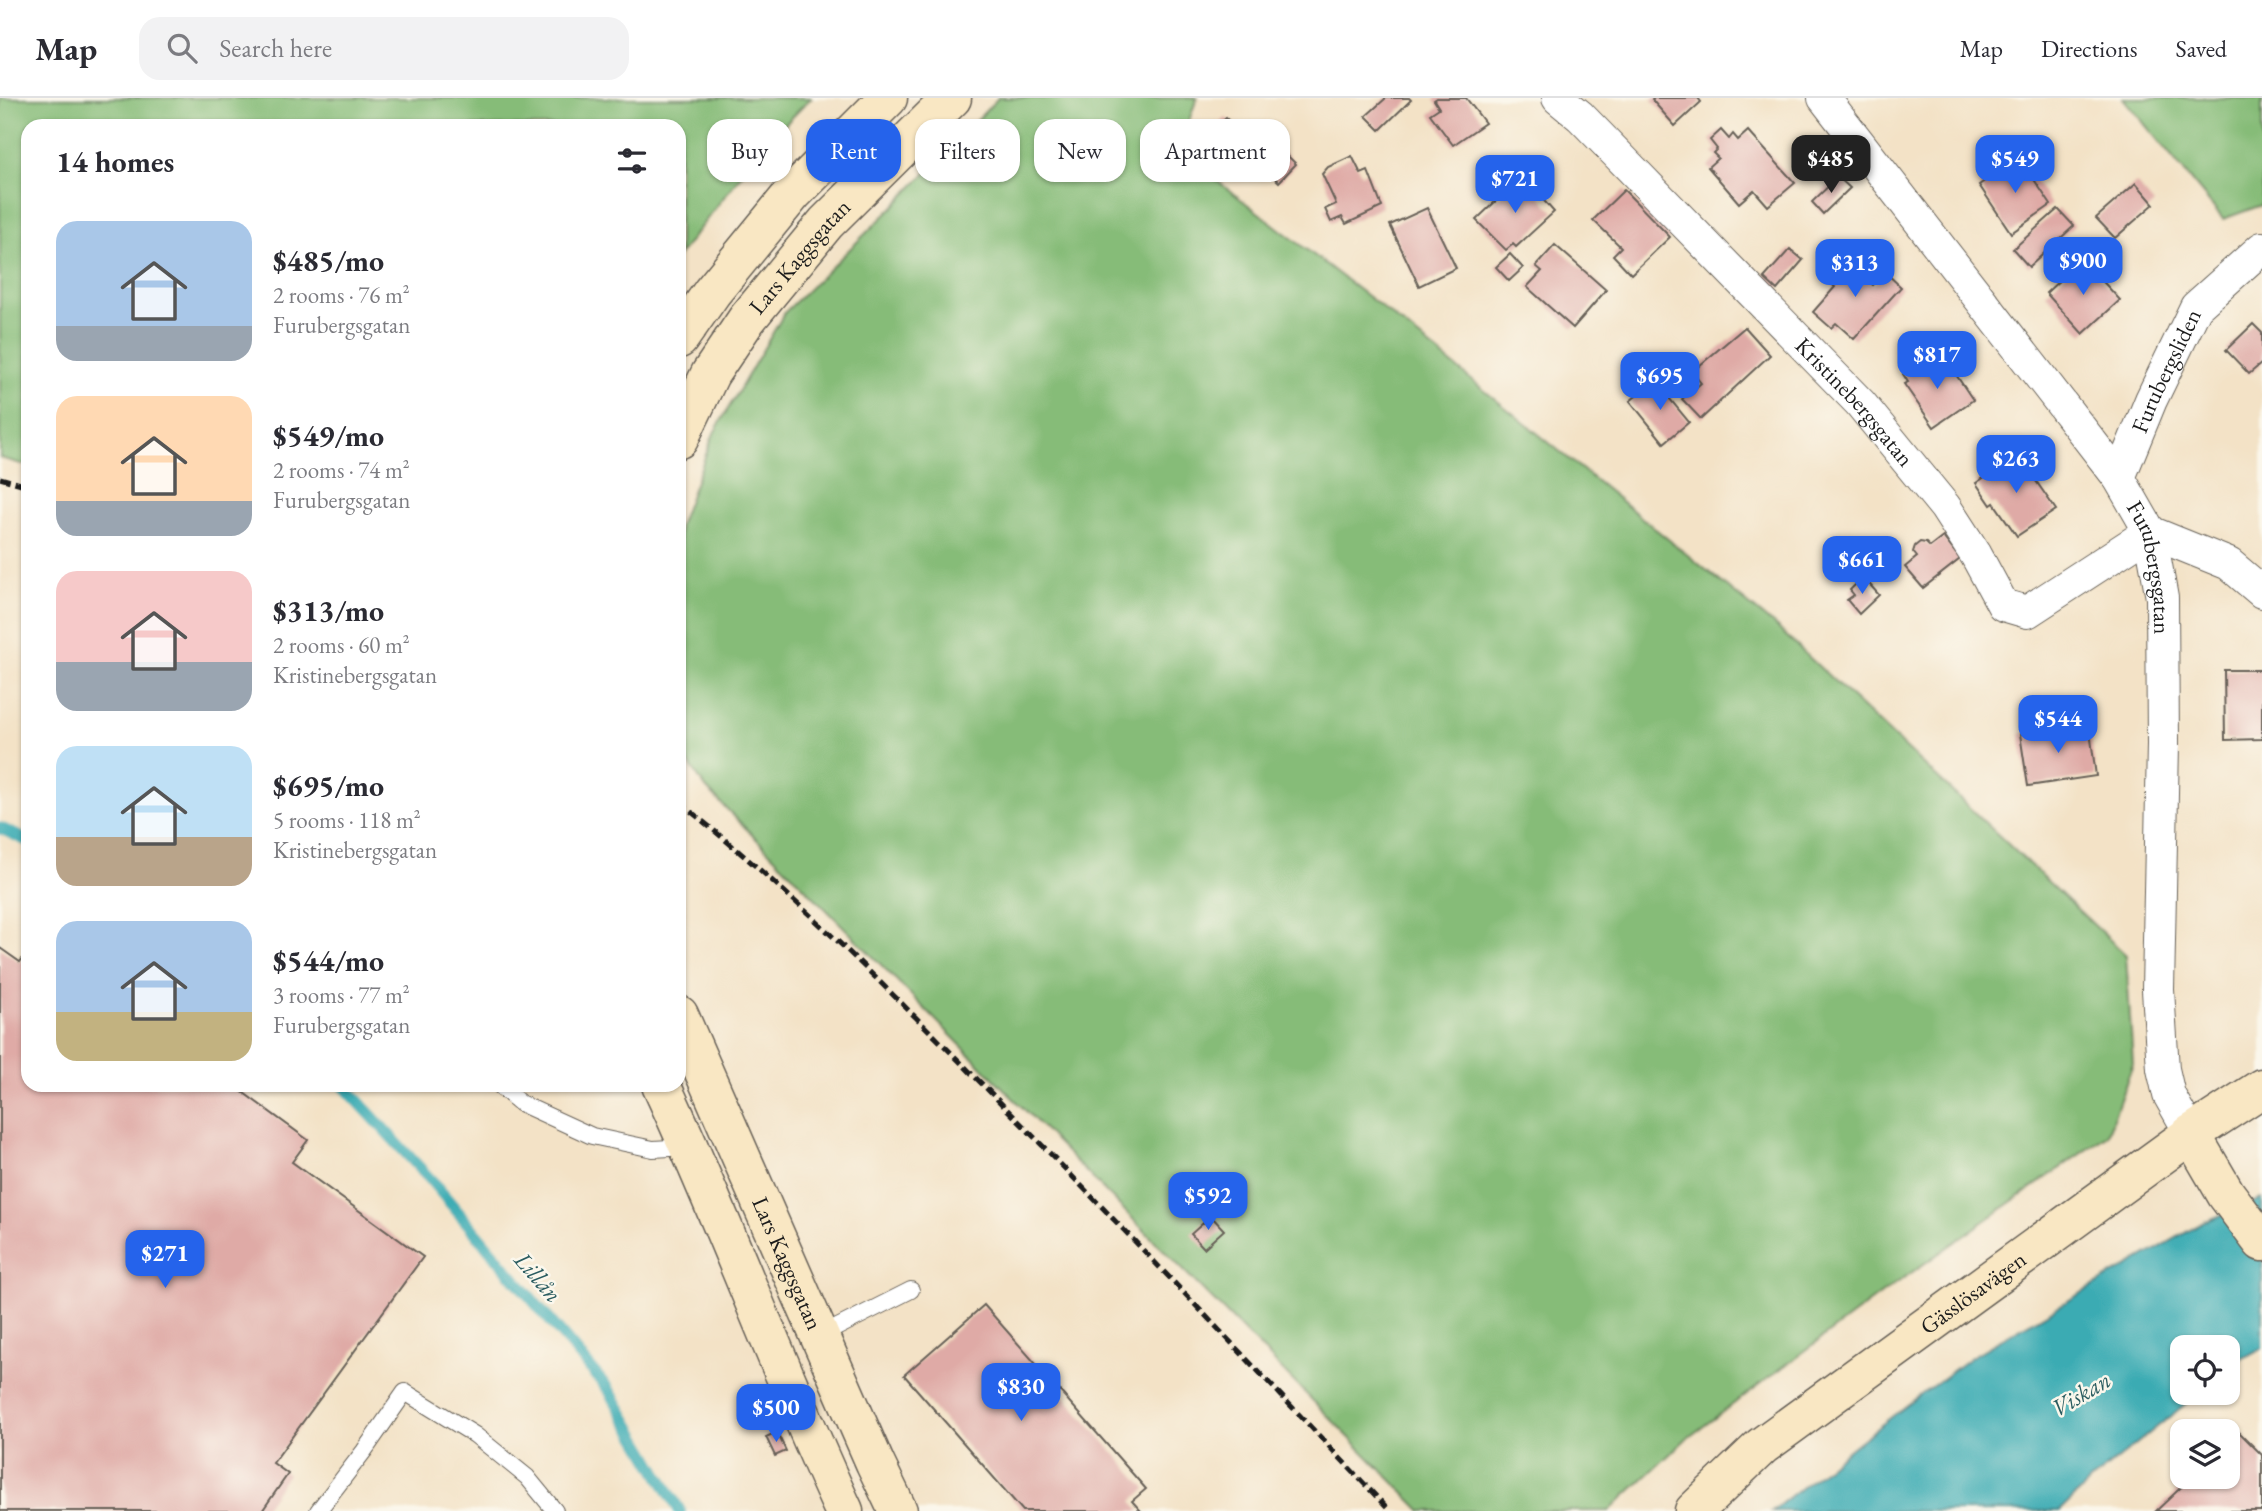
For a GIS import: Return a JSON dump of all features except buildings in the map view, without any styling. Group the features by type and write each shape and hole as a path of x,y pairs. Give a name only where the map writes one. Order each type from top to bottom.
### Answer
{"street":[{"name":"Lars Kaggsgatan","path":"686,329 712,292 793,193 888,98"},
{"name":"Lars Kaggsgatan","path":"686,424 709,374 747,319 826,223 952,98"},
{"name":"Kristinebergsgatan","path":"1558,98 1580,116 1860,403 1945,507 1976,555 2003,605 2027,612 2150,532"},
{"name":"Furubergsgatan","path":"1824,98 2119,478 2150,532 2162,598 2163,744 2158,990 2163,1069 2169,1095 2191,1134"},
{"name":"Furubergsliden","path":"2119,478 2151,400 2196,307 2262,248"},
{"path":"2150,532 2229,564 2262,592"},
{"name":"Lars Kaggsgatan","path":"686,1031 898,1511"},
{"name":"Gässlösavägen","path":"1694,1511 1762,1446 2191,1134 2262,1088"},
{"name":"Lars Kaggsgatan","path":"664,1092 690,1147 802,1421 844,1511"},
{"path":"2191,1134 2226,1194 2262,1242"}],"lane":[{"path":"507,1092 520,1103 592,1136 653,1149 690,1147"},
{"path":"820,1336 911,1290"},
{"path":"318,1511 405,1392 475,1435 527,1477 555,1511"}],"green space":[{"path":"0,98 811,98 790,119 707,119 707,182 736,182 686,246 686,119 21,119 21,464 0,458"},
{"path":"998,98 1197,98 1189,119 1140,119 1140,182 1218,182 1379,305 1779,629 2126,955 2133,1064 2107,1135 1884,1292 1685,1440 1609,1511 1422,1511 706,788 686,759 686,507 714,433 785,312 917,182 1020,182 1020,119 978,119"},
{"path":"2123,98 2262,98 2262,205 2223,219"}],"water":[{"name":"Viskan","path":"2262,1199 2262,1348 2240,1359 2240,1335 2170,1335 2170,1405 2184,1405 2093,1479 2060,1511 1772,1511 1971,1357 2204,1222"}],"waterway":[{"name":"Lillån","path":"0,828 21,838"},
{"name":"Lillån","path":"349,1092 430,1179 609,1390 680,1511"}],"railway":[{"path":"0,478 21,484"},
{"path":"686,808 799,905 914,1015 1190,1299 1390,1511"}]}
